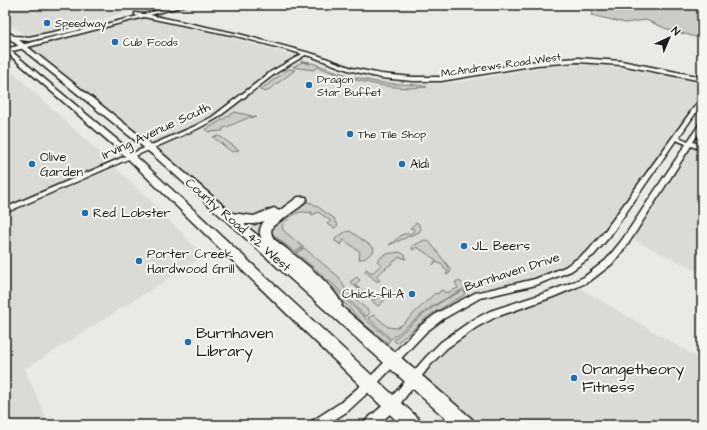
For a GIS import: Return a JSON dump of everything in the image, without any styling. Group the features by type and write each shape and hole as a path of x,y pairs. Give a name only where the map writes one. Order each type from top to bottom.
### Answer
{"highway":[{"path":"14,38 28,38 77,29"},
{"name":"County Road 42 West","path":"5,32 150,148 466,425"},
{"path":"46,65 38,47 39,45 52,40"},
{"name":"County Road 42 West","path":"6,51 131,157 413,425"},
{"path":"226,214 246,222 268,216 293,201 302,199 298,204 268,223 264,231 264,235 270,242 319,284 354,328"}],"main road":[{"path":"6,51 77,29 173,5"},
{"path":"22,45 52,40 185,5"},
{"name":"McAndrews Road West","path":"137,14 223,32 354,70 399,78 452,78 542,62 578,60 630,65 702,79"},
{"name":"McAndrews Road West","path":"302,55 353,76 397,83 454,83 550,66 582,65 630,69 702,83"}],"street":[{"name":"Irving Avenue South","path":"5,211 131,157 214,118 274,72 302,55"},
{"name":"Burnhaven Drive","path":"316,425 344,407 370,384 423,329 454,308 478,295 536,282 568,269 591,252 607,234 702,100"},
{"path":"369,425 392,405 444,345 474,324 513,306 550,295 574,285 588,278 609,262 618,253 702,124"},
{"path":"676,138 702,148"}],"shaded area":[{"path":"5,5 115,5 125,10 125,13 40,35 24,35 5,20"},
{"path":"597,5 702,5 702,39 667,29 646,20 625,23 591,15"},
{"path":"144,16 144,18 154,21 231,38 309,60 344,73 378,81 413,84 454,83 550,66 590,65 629,69 702,83 702,100 591,253 555,274 499,290 454,308 392,361 254,238 24,47"},
{"path":"302,62 312,63 347,75 374,82 427,87 413,88 385,86 357,80 318,67 313,70 293,67"},
{"path":"5,65 148,198 204,256 25,369 49,425 5,425"},
{"path":"289,69 295,70 266,92 260,90"},
{"path":"235,112 256,117 250,117 222,129 223,131 209,132 205,130"},
{"path":"702,124 702,273 628,237"},
{"path":"213,137 221,137 239,150 232,152"},
{"path":"307,202 312,203 335,219 334,220 338,225 335,228 327,224 331,221 318,212 313,215 311,214 312,212 299,212 294,215 282,226 283,230 303,247 295,252 270,232 272,222"},
{"path":"417,222 421,229 419,232 389,245 403,234 410,234 413,232 414,229 410,228"},
{"path":"350,231 374,248 373,252 364,259 359,259 360,252 344,240 341,245 335,241 335,239 345,232"},
{"path":"269,232 332,286 390,340 388,343 366,326 331,289 269,237"},
{"path":"425,240 429,241 451,270 450,273 446,275 448,271 443,268 444,266 436,262 433,265 436,260 417,247 413,250 412,249 412,246"},
{"path":"304,248 339,277 347,292 370,312 366,317 334,285 296,253"},
{"path":"400,252 405,255 406,259 400,257 376,276 380,281 376,281 365,271 366,269 372,273 381,265 377,261 385,254"},
{"path":"357,277 360,280 355,285 374,300 380,295 386,299 378,306 351,283 351,281"},
{"path":"455,282 461,282 465,288 431,307 391,339 368,318 374,315 388,327 396,328 403,324 435,293 438,294 441,290 447,293 458,288"},
{"path":"574,285 697,357 702,347 702,425 466,425 413,379 474,324"},
{"path":"466,290 464,295 431,314 396,343 394,340 428,311 456,294"}],"place":[{"name":"Speedway","path":"47,23"},
{"name":"Cub Foods","path":"115,42"},
{"name":"Dragon Star Buffet","path":"309,85"},
{"name":"The Tile Shop","path":"350,134"},
{"name":"Olive Garden","path":"32,164"},
{"name":"Aldi","path":"402,164"},
{"name":"Red Lobster","path":"85,213"},
{"name":"JL Beers","path":"464,246"},
{"name":"Porter Creek Hardwood Grill","path":"139,261"},
{"name":"Chick-fil-A","path":"412,294"},
{"name":"Burnhaven Library","path":"188,342"},
{"name":"Orangetheory Fitness","path":"574,378"}]}
